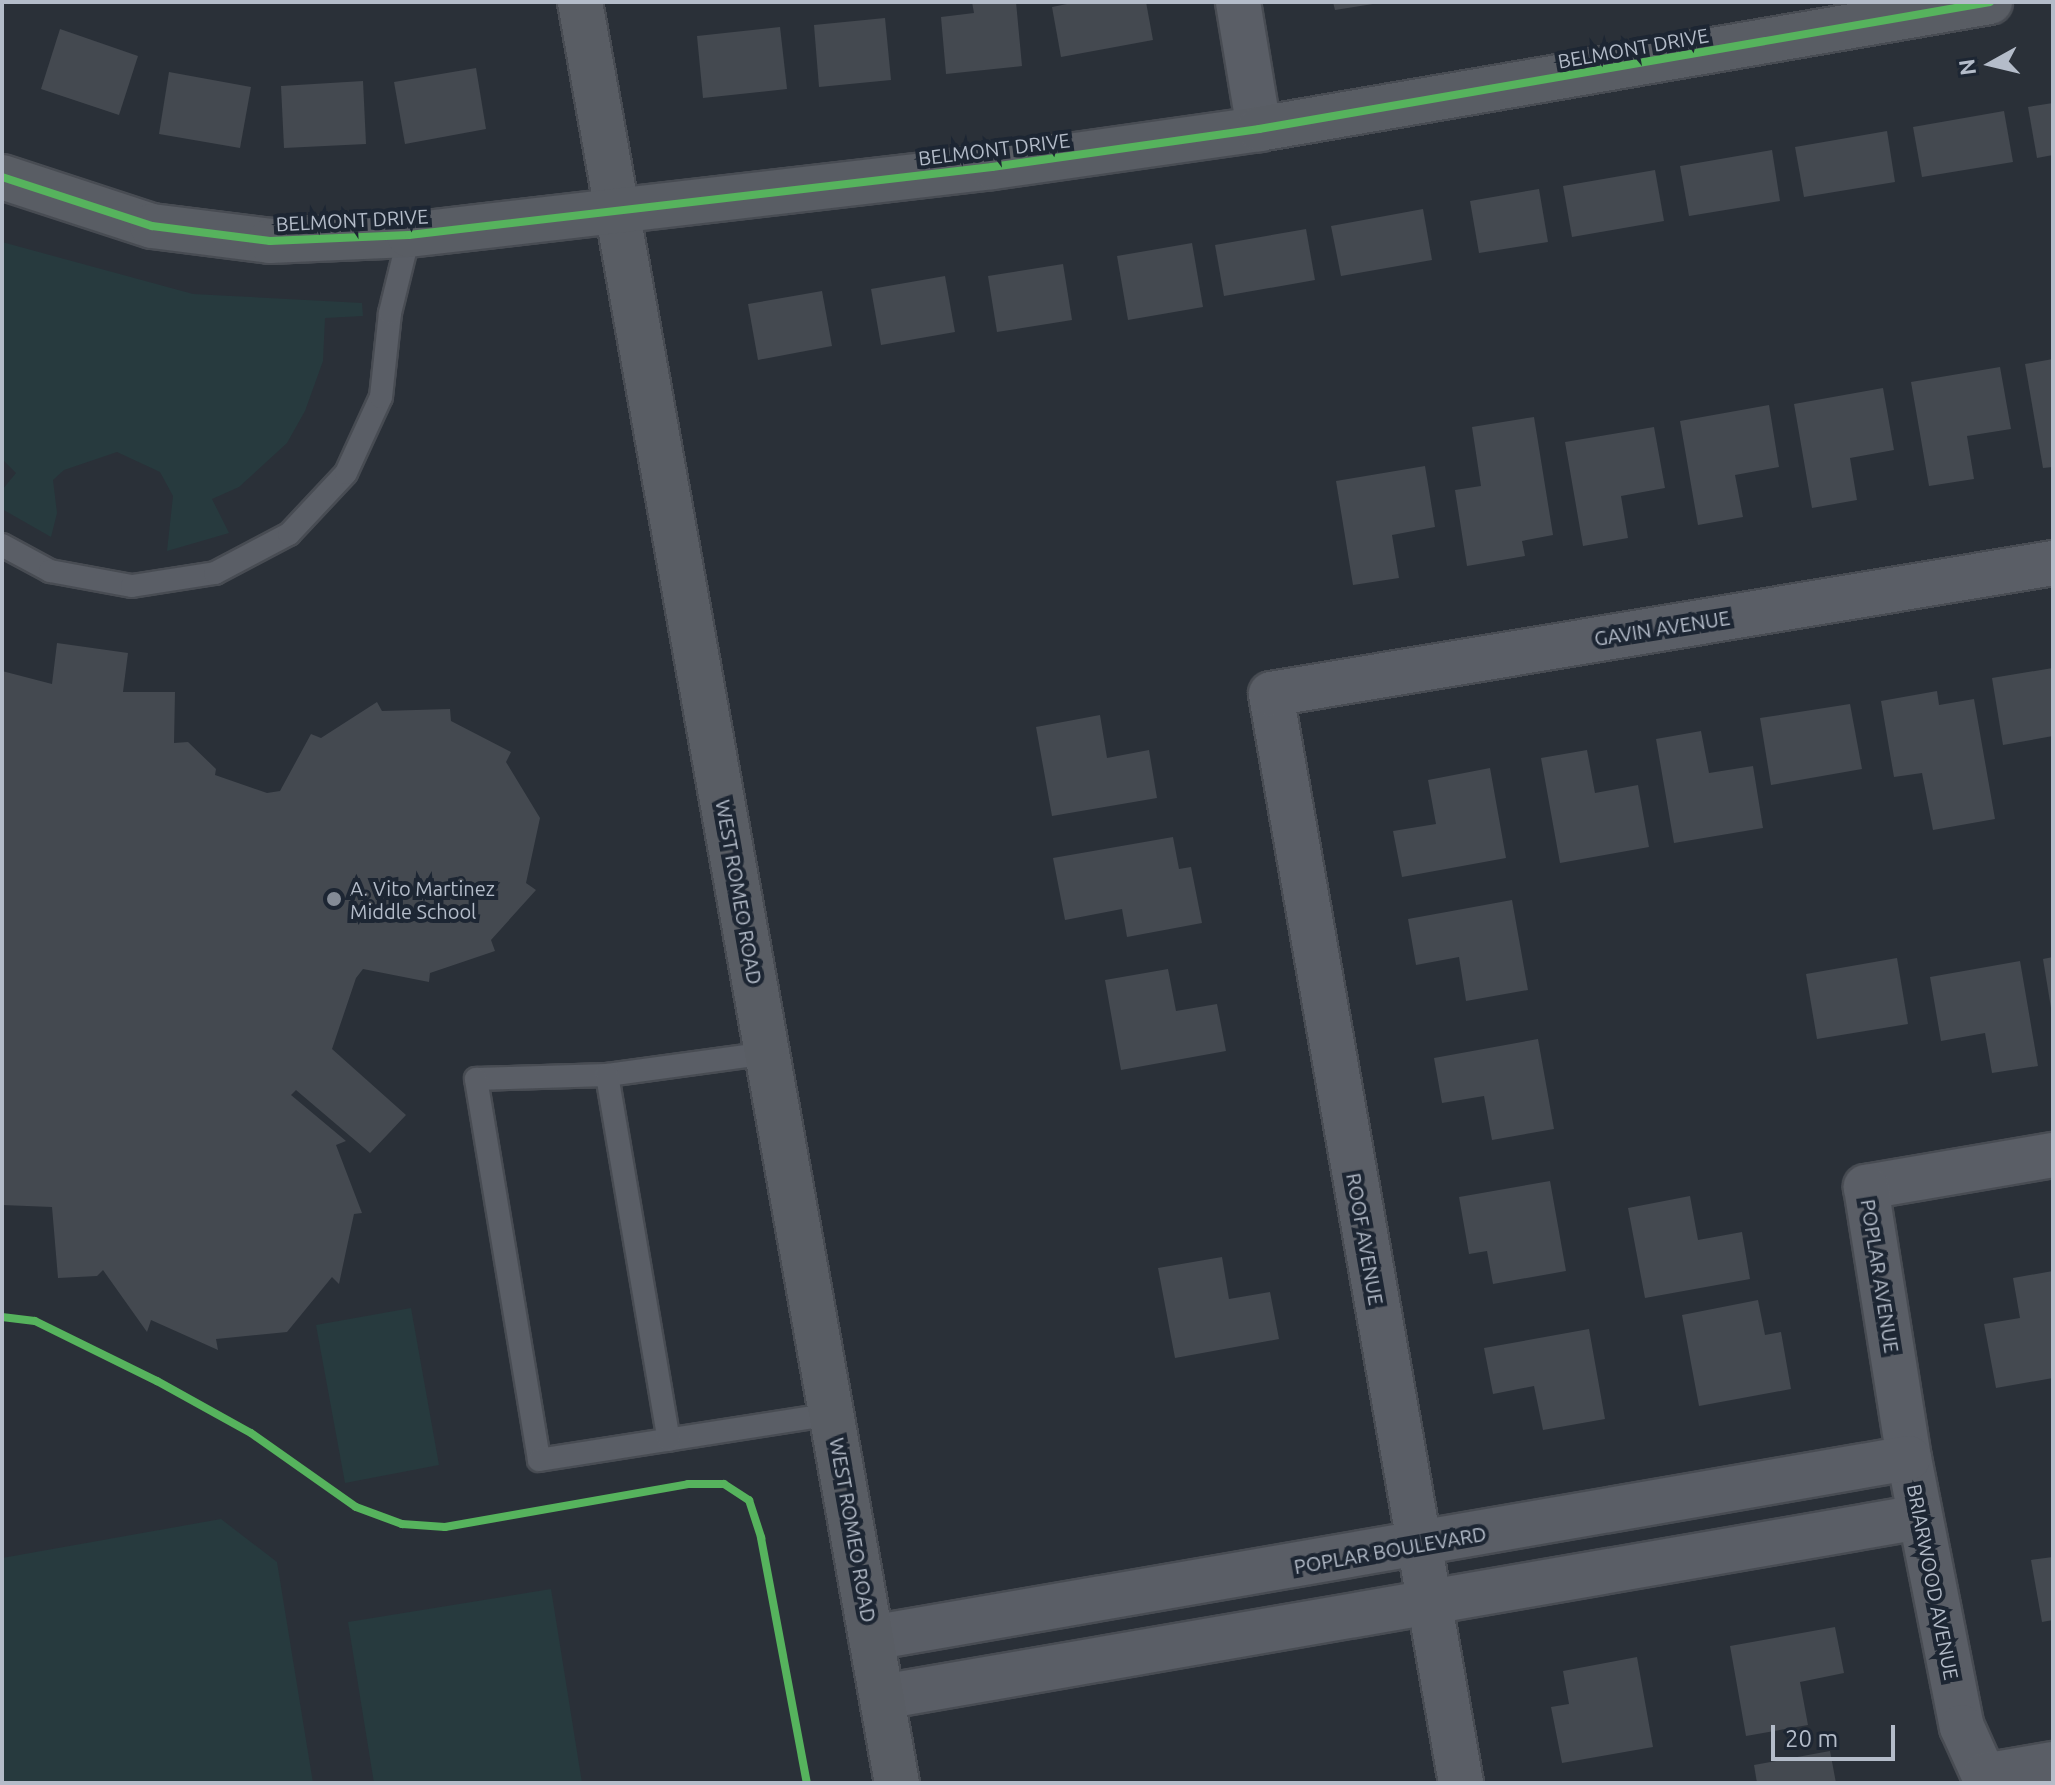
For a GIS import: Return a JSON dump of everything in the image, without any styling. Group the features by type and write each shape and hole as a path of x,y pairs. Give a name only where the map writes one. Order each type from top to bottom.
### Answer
{"street":[{"name":"WEST ROMEO ROAD","path":"580,2 897,1783"},
{"path":"1238,2 1259,129"},
{"name":"BELMONT DRIVE","path":"2,177 152,226 270,241 409,235 617,208 992,167 1259,129 1990,2"},
{"name":"GAVIN AVENUE","path":"1271,694 2053,563"},
{"name":"ROOF AVENUE","path":"1271,694 1417,1546 1461,1783"},
{"name":"POPLAR AVENUE","path":"1909,1458 1866,1187 2053,1155"},
{"name":"POPLAR BOULEVARD","path":"871,1638 1417,1546 1909,1458"},
{"name":"BRIARWOOD AVENUE","path":"1909,1458 1962,1727 1984,1776 2053,1764"},
{"path":"882,1697 1920,1517"}],"lane":[{"path":"2,545 50,571 132,586 215,573 289,534 346,473 381,397 390,313 409,235"},
{"path":"768,1053 607,1075 476,1079 539,1460 833,1414"},
{"path":"607,1075 669,1440"}],"green space":[{"path":"2,242 193,294 362,303 363,316 325,318 323,361 305,411 287,443 239,487 212,499 229,533 167,551 173,496 160,472 117,452 64,470 53,480 57,513 51,537 2,509 2,490 16,473 2,459"},
{"path":"411,1308 439,1465 345,1483 316,1325"},
{"path":"221,1519 277,1562 313,1783 2,1783 2,1558"},
{"path":"551,1589 582,1783 374,1783 348,1622"}],"building":[{"path":"972,2 1016,2 1022,66 946,74 941,17 974,13"},
{"path":"1077,2 1146,2 1153,40 1061,57 1052,7"},
{"path":"1333,2 1373,2 1373,4 1335,10"},
{"path":"885,18 891,80 819,87 814,25"},
{"path":"780,27 787,89 703,98 697,36"},
{"path":"60,29 138,56 119,115 41,89"},
{"path":"476,68 486,129 405,144 394,82"},
{"path":"169,72 251,87 240,148 159,134"},
{"path":"363,81 366,144 284,148 281,86"},
{"path":"2053,103 2053,155 2037,158 2028,107"},
{"path":"2004,111 2013,162 1922,177 1913,127"},
{"path":"1887,131 1895,182 1804,197 1795,147"},
{"path":"1772,150 1780,201 1689,216 1680,166"},
{"path":"1655,170 1664,221 1572,237 1563,186"},
{"path":"1539,189 1548,242 1479,253 1470,201"},
{"path":"1423,209 1432,260 1341,276 1331,226"},
{"path":"1306,229 1315,280 1224,296 1215,245"},
{"path":"1192,243 1203,307 1128,320 1117,256"},
{"path":"1063,264 1072,320 997,332 988,276"},
{"path":"945,276 955,332 881,345 871,289"},
{"path":"822,291 832,346 758,360 748,304"},
{"path":"2053,359 2053,467 2043,468 2025,364"},
{"path":"2000,367 2011,429 1967,436 1974,479 1929,486 1911,382"},
{"path":"1883,388 1894,450 1850,458 1857,500 1812,508 1794,404"},
{"path":"1769,405 1779,467 1735,475 1743,517 1698,525 1680,421"},
{"path":"1534,417 1553,535 1522,541 1525,556 1467,566 1455,490 1481,486 1472,427"},
{"path":"1654,427 1665,488 1621,496 1628,538 1583,546 1565,442"},
{"path":"1425,466 1435,527 1392,535 1399,578 1353,585 1336,481"},
{"path":"57,643 128,653 123,692 175,692 174,743 188,742 216,769 215,775 267,793 280,791 311,734 321,738 377,702 382,711 450,709 451,721 511,752 506,762 540,818 526,883 536,890 491,940 495,951 430,973 429,982 363,969 356,978 332,1049 406,1115 370,1153 296,1090 291,1095 346,1141 336,1145 362,1213 354,1214 339,1284 332,1277 287,1332 216,1339 218,1350 151,1320 147,1332 103,1270 97,1276 58,1278 52,1207 2,1205 2,671 52,684"},
{"path":"2053,668 2053,736 2003,745 1992,678"},
{"path":"1937,691 1939,705 1974,699 1995,819 1933,830 1922,773 1894,777 1881,701"},
{"path":"1850,704 1862,769 1771,785 1760,718"},
{"path":"1100,715 1107,758 1149,750 1157,798 1052,816 1036,727"},
{"path":"1701,731 1709,773 1753,766 1763,828 1674,843 1656,739"},
{"path":"1587,750 1595,793 1638,785 1649,847 1560,863 1541,758"},
{"path":"1490,768 1506,858 1402,877 1393,831 1436,824 1428,780"},
{"path":"1173,837 1179,869 1191,867 1202,923 1127,937 1122,909 1065,920 1053,858"},
{"path":"1512,900 1528,990 1466,1001 1459,957 1416,965 1408,919"},
{"path":"2053,957 2053,1008 2051,1008 2043,959"},
{"path":"1897,958 1908,1024 1817,1039 1806,974"},
{"path":"2020,961 2038,1066 1992,1073 1985,1033 1941,1041 1930,977"},
{"path":"1168,969 1176,1011 1217,1004 1226,1051 1121,1070 1105,980"},
{"path":"1538,1039 1554,1129 1492,1140 1484,1096 1442,1103 1434,1058"},
{"path":"1550,1181 1566,1271 1493,1284 1487,1251 1469,1254 1459,1197"},
{"path":"1690,1196 1698,1240 1742,1232 1750,1279 1645,1298 1628,1208"},
{"path":"1222,1257 1229,1299 1270,1292 1279,1339 1175,1358 1158,1268"},
{"path":"2053,1271 2053,1378 1996,1388 1984,1324 2020,1318 2013,1278"},
{"path":"1758,1300 1765,1335 1781,1332 1791,1389 1699,1406 1682,1315"},
{"path":"1589,1329 1605,1419 1543,1430 1534,1386 1493,1394 1484,1348"},
{"path":"2053,1557 2053,1620 2042,1622 2031,1560"},
{"path":"1835,1627 1844,1673 1800,1682 1808,1725 1746,1736 1730,1646"},
{"path":"1637,1657 1653,1747 1562,1763 1551,1707 1569,1704 1563,1671"},
{"path":"1830,1751 1836,1783 1757,1783 1754,1765"}],"cycle path":[{"path":"2,177 152,226 270,241 409,235 992,167 1259,129 1990,2"},
{"path":"2,1317 35,1321 157,1381 251,1433 356,1507 402,1524 445,1527 688,1484 724,1484 749,1500 761,1538 807,1783"}],"place":[{"name":"A. Vito Martinez Middle School","path":"334,899"}]}
